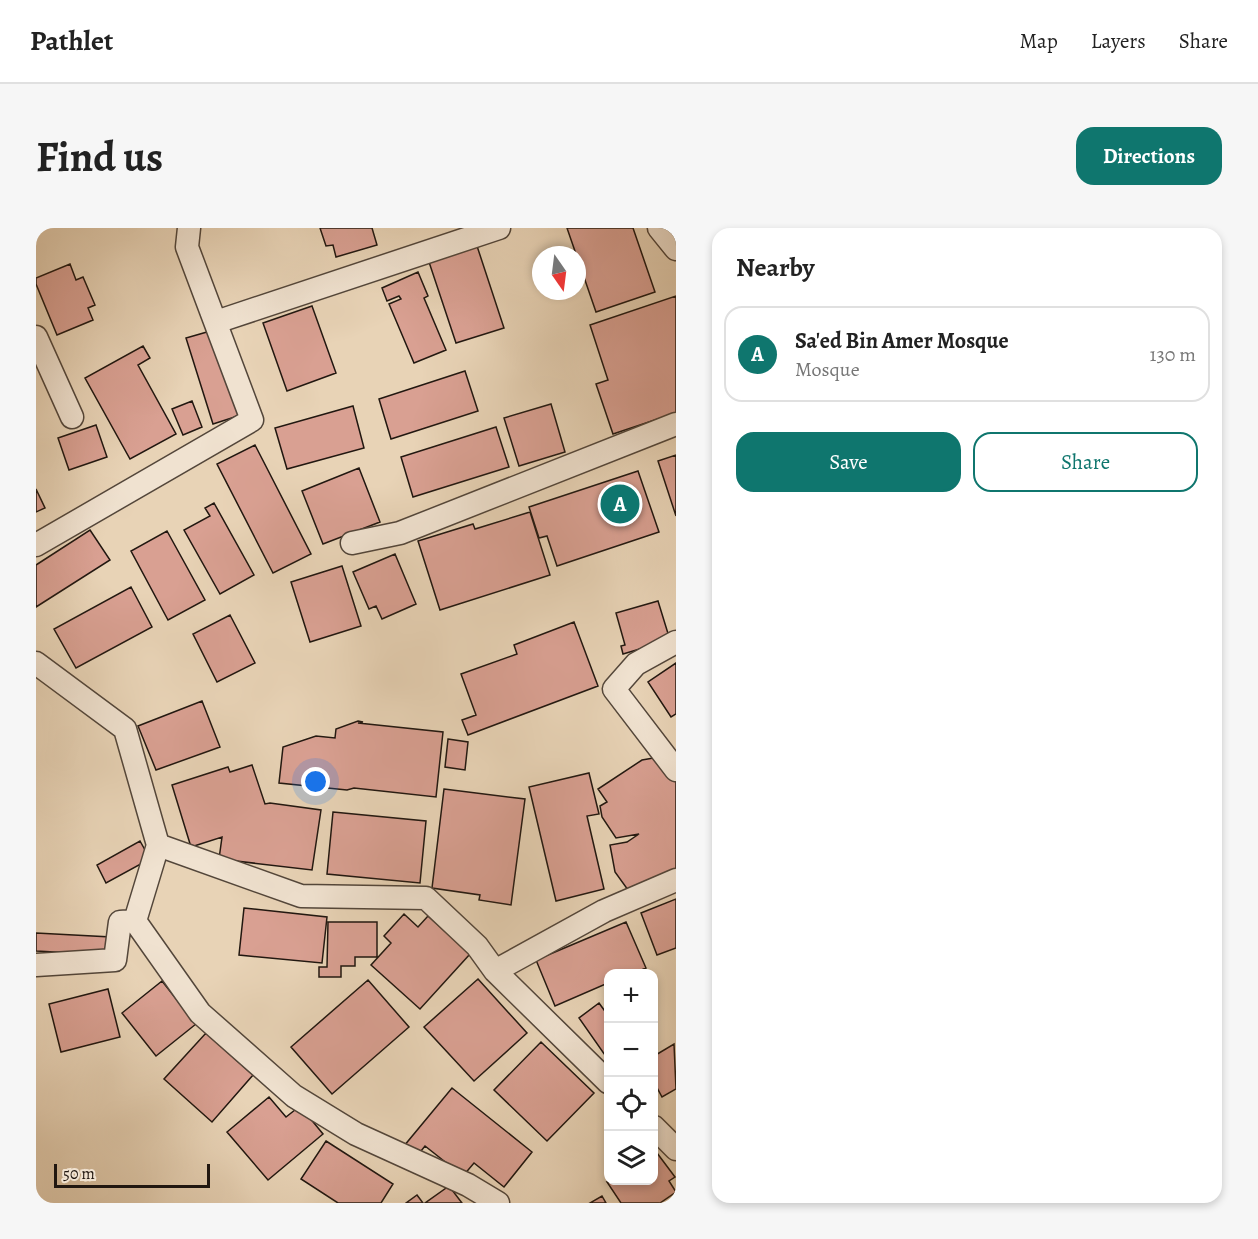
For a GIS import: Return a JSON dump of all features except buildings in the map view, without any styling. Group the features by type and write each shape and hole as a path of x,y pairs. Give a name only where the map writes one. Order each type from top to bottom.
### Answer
{"street":[{"path":"36,545 252,420 187,248 189,228"},
{"path":"216,322 499,228"},
{"path":"659,228 676,249"},
{"path":"36,337 72,417"},
{"path":"352,543 400,533 676,424"},
{"path":"676,642 636,664 614,689 676,770"},
{"path":"36,663 125,729 158,845 135,921"},
{"path":"158,845 301,896 426,898 477,946 495,971 604,1077"},
{"path":"495,971 604,911 676,879"},
{"path":"36,965 115,960 120,922 135,921"},
{"path":"135,921 200,1013 294,1096 356,1134 468,1185 498,1203"},
{"path":"658,1130 676,1149"}],"place":[{"name":"Sa'ed Bin Amer Mosque","path":"620,504"}]}
